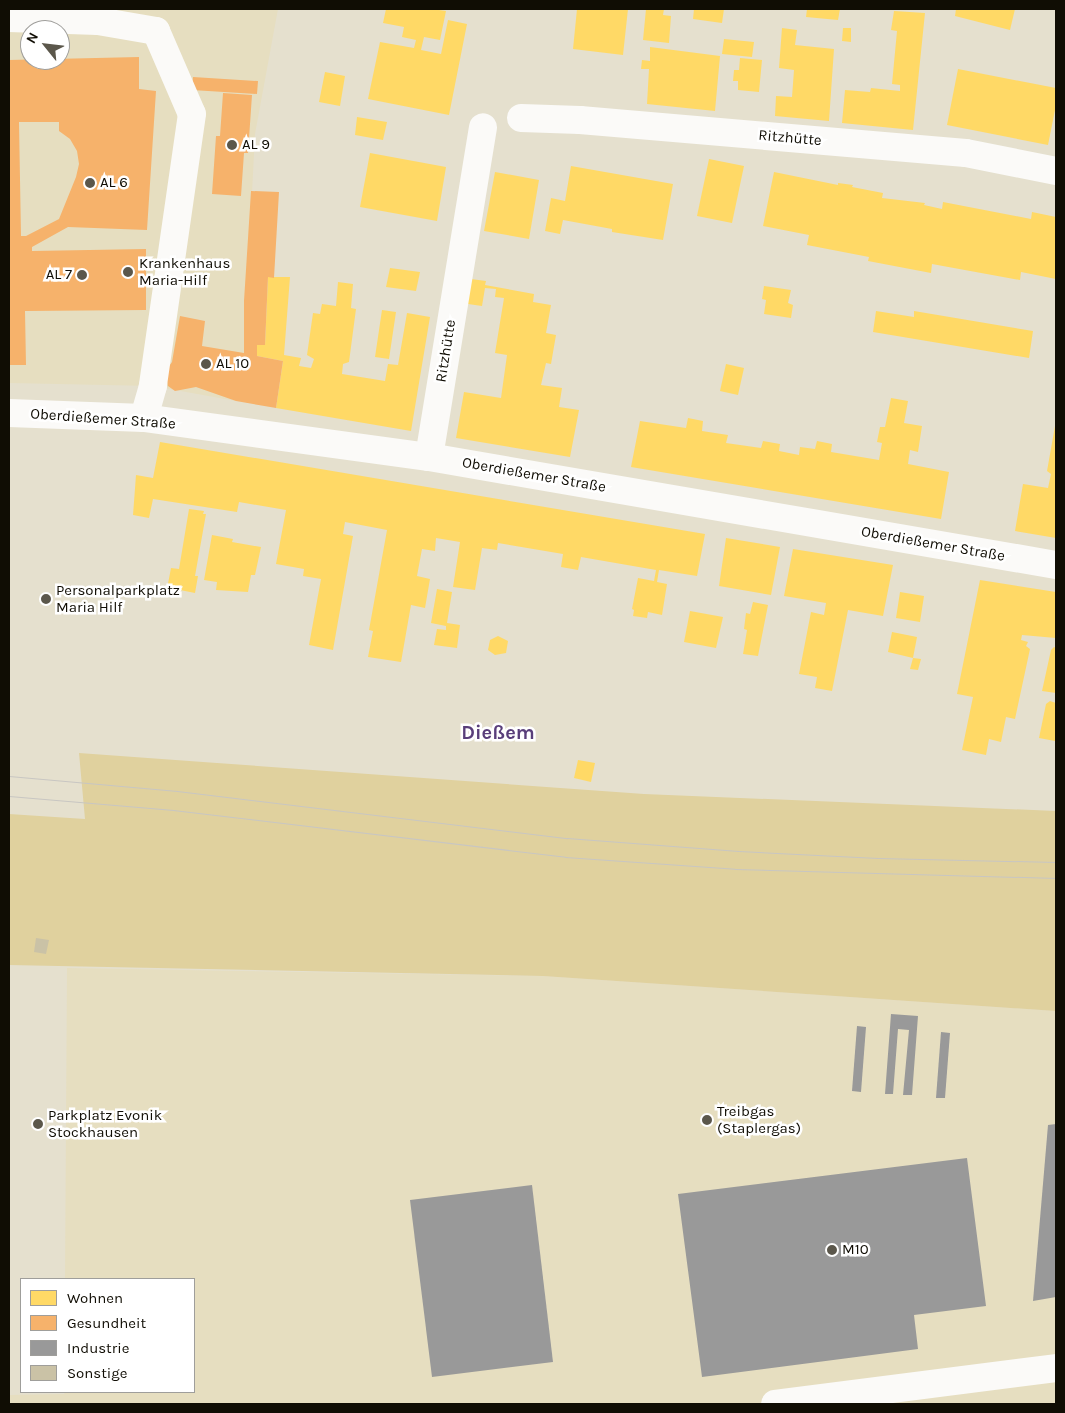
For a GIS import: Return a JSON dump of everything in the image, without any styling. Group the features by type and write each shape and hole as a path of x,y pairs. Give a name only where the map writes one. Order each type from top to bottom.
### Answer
{"street":[{"path":"9,18 98,21 156,31 192,114 153,386 144,418"},
{"name":"Ritzhütte","path":"521,118 580,120 966,153 1056,171"},
{"name":"Ritzhütte","path":"429,456 483,127"},
{"name":"Oberdießemer Straße","path":"9,413 144,418 429,456 1056,565"},
{"path":"775,1404 1056,1368"}],"shaded area":[{"name":"Krankenhaus Maria-Hilf","path":"9,9 278,9 255,134 244,353 236,401 153,386 9,383"},
{"path":"79,753 644,794 1056,811 1056,1011 543,976 9,965 9,814 85,819"},
{"path":"67,968 543,976 1056,1011 1056,1404 9,1404 9,1395 195,1393 195,1278 65,1278"}],"building: Wohnen":[{"path":"386,9 432,9 446,11 440,40 424,37 421,50 441,54 448,20 467,24 449,115 368,99 380,42 414,48 416,40 402,37 404,27 383,23"},
{"path":"577,9 628,9 623,55 573,49"},
{"path":"646,9 664,9 663,15 671,16 669,43 643,40"},
{"path":"694,9 724,9 722,23 693,19"},
{"path":"807,9 840,9 838,20 806,17"},
{"path":"956,9 1015,9 1010,30 955,16"},
{"path":"894,11 925,13 913,130 842,123 845,90 870,92 871,88 900,91 900,85 892,84 897,31 891,30"},
{"path":"782,28 797,30 795,45 834,49 829,121 775,116 776,96 792,97 794,70 779,68"},
{"path":"843,28 851,28 851,42 842,41"},
{"path":"724,39 754,42 752,57 722,54"},
{"path":"650,47 720,56 715,111 647,104 649,69 641,69 642,60 650,61"},
{"path":"740,58 762,60 759,92 738,90 738,81 733,81 734,70 739,70"},
{"path":"958,69 1056,88 1056,105 1048,145 947,125"},
{"path":"325,72 345,76 340,106 319,102"},
{"path":"357,117 387,122 383,140 355,135"},
{"path":"370,153 446,167 437,221 360,207"},
{"path":"709,159 744,166 732,223 697,216"},
{"path":"571,166 673,184 663,240 612,232 612,229 563,220 560,234 545,231 551,198 565,201"},
{"path":"495,172 539,180 529,239 484,231"},
{"path":"774,172 838,185 838,183 853,185 852,187 883,193 882,198 925,203 924,205 942,209 943,202 1031,219 1032,212 1056,217 1056,279 1021,272 1020,280 932,264 931,273 868,261 869,257 807,245 809,235 763,226"},
{"path":"390,268 420,272 416,291 386,287"},
{"path":"268,277 290,277 284,355 301,358 299,366 311,368 314,359 307,355 313,313 320,314 322,304 336,306 338,282 353,284 351,308 356,309 349,362 343,364 342,374 385,381 388,364 398,365 407,313 430,317 411,431 276,408 283,361 257,356 257,345 265,345"},
{"path":"471,279 486,281 485,285 534,294 533,302 551,305 546,333 556,335 551,364 546,363 541,385 562,388 559,407 579,410 570,457 456,438 464,392 501,398 507,355 495,353 504,298 495,297 496,289 485,288 482,306 468,304 466,308"},
{"path":"764,286 791,290 788,303 793,305 791,318 764,314 766,300 762,299"},
{"path":"382,310 396,312 389,359 375,357"},
{"path":"876,311 914,317 914,311 1033,331 1029,358 873,332"},
{"path":"726,364 744,368 738,395 720,391"},
{"path":"891,398 908,401 904,423 922,426 918,452 910,450 908,464 949,472 941,519 631,467 640,421 686,428 688,418 703,421 702,431 728,435 726,443 761,448 763,441 780,444 779,451 799,455 800,447 815,449 817,441 832,444 831,452 879,460 882,443 877,442 880,427 885,427"},
{"path":"1055,426 1056,538 1015,531 1023,484 1048,488 1051,474 1047,471"},
{"path":"160,442 705,534 697,576 659,570 657,582 667,584 662,615 648,612 647,618 633,616 634,610 632,609 638,578 654,581 656,570 581,557 578,570 561,567 563,554 498,543 497,550 482,548 475,590 453,587 460,542 436,538 435,551 422,549 417,576 430,579 425,608 411,605 401,662 368,657 373,631 369,630 387,530 345,522 343,534 353,536 333,650 309,645 321,579 303,576 304,569 276,564 286,510 239,502 237,512 153,499 149,518 133,515 136,475 153,478"},
{"path":"189,509 204,511 203,514 206,514 195,576 198,576 195,593 175,589 174,595 166,594 171,568 179,569"},
{"path":"212,535 233,539 232,542 261,547 255,575 251,575 248,592 216,590 217,582 204,580"},
{"path":"726,538 780,547 771,595 719,586"},
{"path":"793,549 893,565 883,616 848,610 832,691 815,688 817,677 799,674 811,612 824,615 826,603 784,596"},
{"path":"980,580 1056,592 1056,638 1022,635 1021,640 1028,642 1026,646 1030,649 1015,719 1006,717 1001,742 989,739 986,755 962,750 973,697 957,694"},
{"path":"437,589 452,592 447,623 460,625 457,648 434,645 437,629 446,630 446,626 431,623"},
{"path":"900,592 924,596 920,622 896,618"},
{"path":"753,602 768,605 758,656 743,654 747,630 744,629 746,613 750,614"},
{"path":"690,611 723,617 716,648 684,642"},
{"path":"892,632 917,637 913,658 888,652"},
{"path":"498,636 508,641 506,653 495,655 488,650 490,640"},
{"path":"1054,647 1056,648 1056,693 1042,691 1051,650"},
{"path":"913,658 921,659 918,670 910,669"},
{"path":"1050,701 1056,703 1055,741 1039,738 1046,704"},
{"path":"578,760 595,763 591,782 574,778"}],"building: Gesundheit":[{"path":"139,57 139,89 156,91 147,230 68,227 32,247 32,251 146,249 146,310 25,311 26,365 9,365 9,60 20,60 20,70 70,70 70,59","holes":["19,122 59,122 59,131 70,139 77,151 79,164 76,177 59,219 26,236 21,236"]},
{"path":"193,77 258,81 257,94 192,90"},
{"name":"AL 9","path":"223,93 252,95 248,153 244,153 241,196 212,194 216,136 220,136"},
{"path":"251,191 279,192 274,278 268,277 265,345 257,345 257,356 283,361 276,408 236,401 196,387 175,391 168,386 165,372 172,362 180,316 205,321 202,346 244,353 244,301"}],"building: Industrie":[{"path":"891,1014 918,1016 912,1095 903,1095 909,1030 898,1029 893,1094 885,1094"},
{"path":"857,1026 866,1027 861,1092 852,1091"},
{"path":"941,1032 950,1033 945,1098 936,1098"},
{"path":"1056,1124 1056,1297 1033,1301 1048,1125"},
{"name":"M10","path":"967,1158 986,1306 914,1315 918,1349 702,1377 678,1194"},
{"path":"532,1185 553,1362 432,1377 410,1200"}],"building: Sonstige":[{"path":"36,938 49,940 46,954 34,952"}],"tram line":[{"path":"9,776 177,791 567,838 739,851 878,858 1056,862"},
{"path":"9,796 173,810 565,857 735,869 1056,878"}],"place":[{"name":"AL 9","path":"232,145"},
{"name":"AL 6","path":"90,183"},
{"name":"Krankenhaus Maria-Hilf","path":"128,272"},
{"name":"AL 7","path":"82,275"},
{"name":"AL 10","path":"206,364"},
{"name":"Personalparkplatz Maria Hilf","path":"46,599"},
{"name":"Treibgas (Staplergas)","path":"707,1120"},
{"name":"Parkplatz Evonik Stockhausen","path":"38,1124"},
{"name":"M10","path":"832,1250"}],"district":[{"name":"Dießem","path":"498,732"}]}
